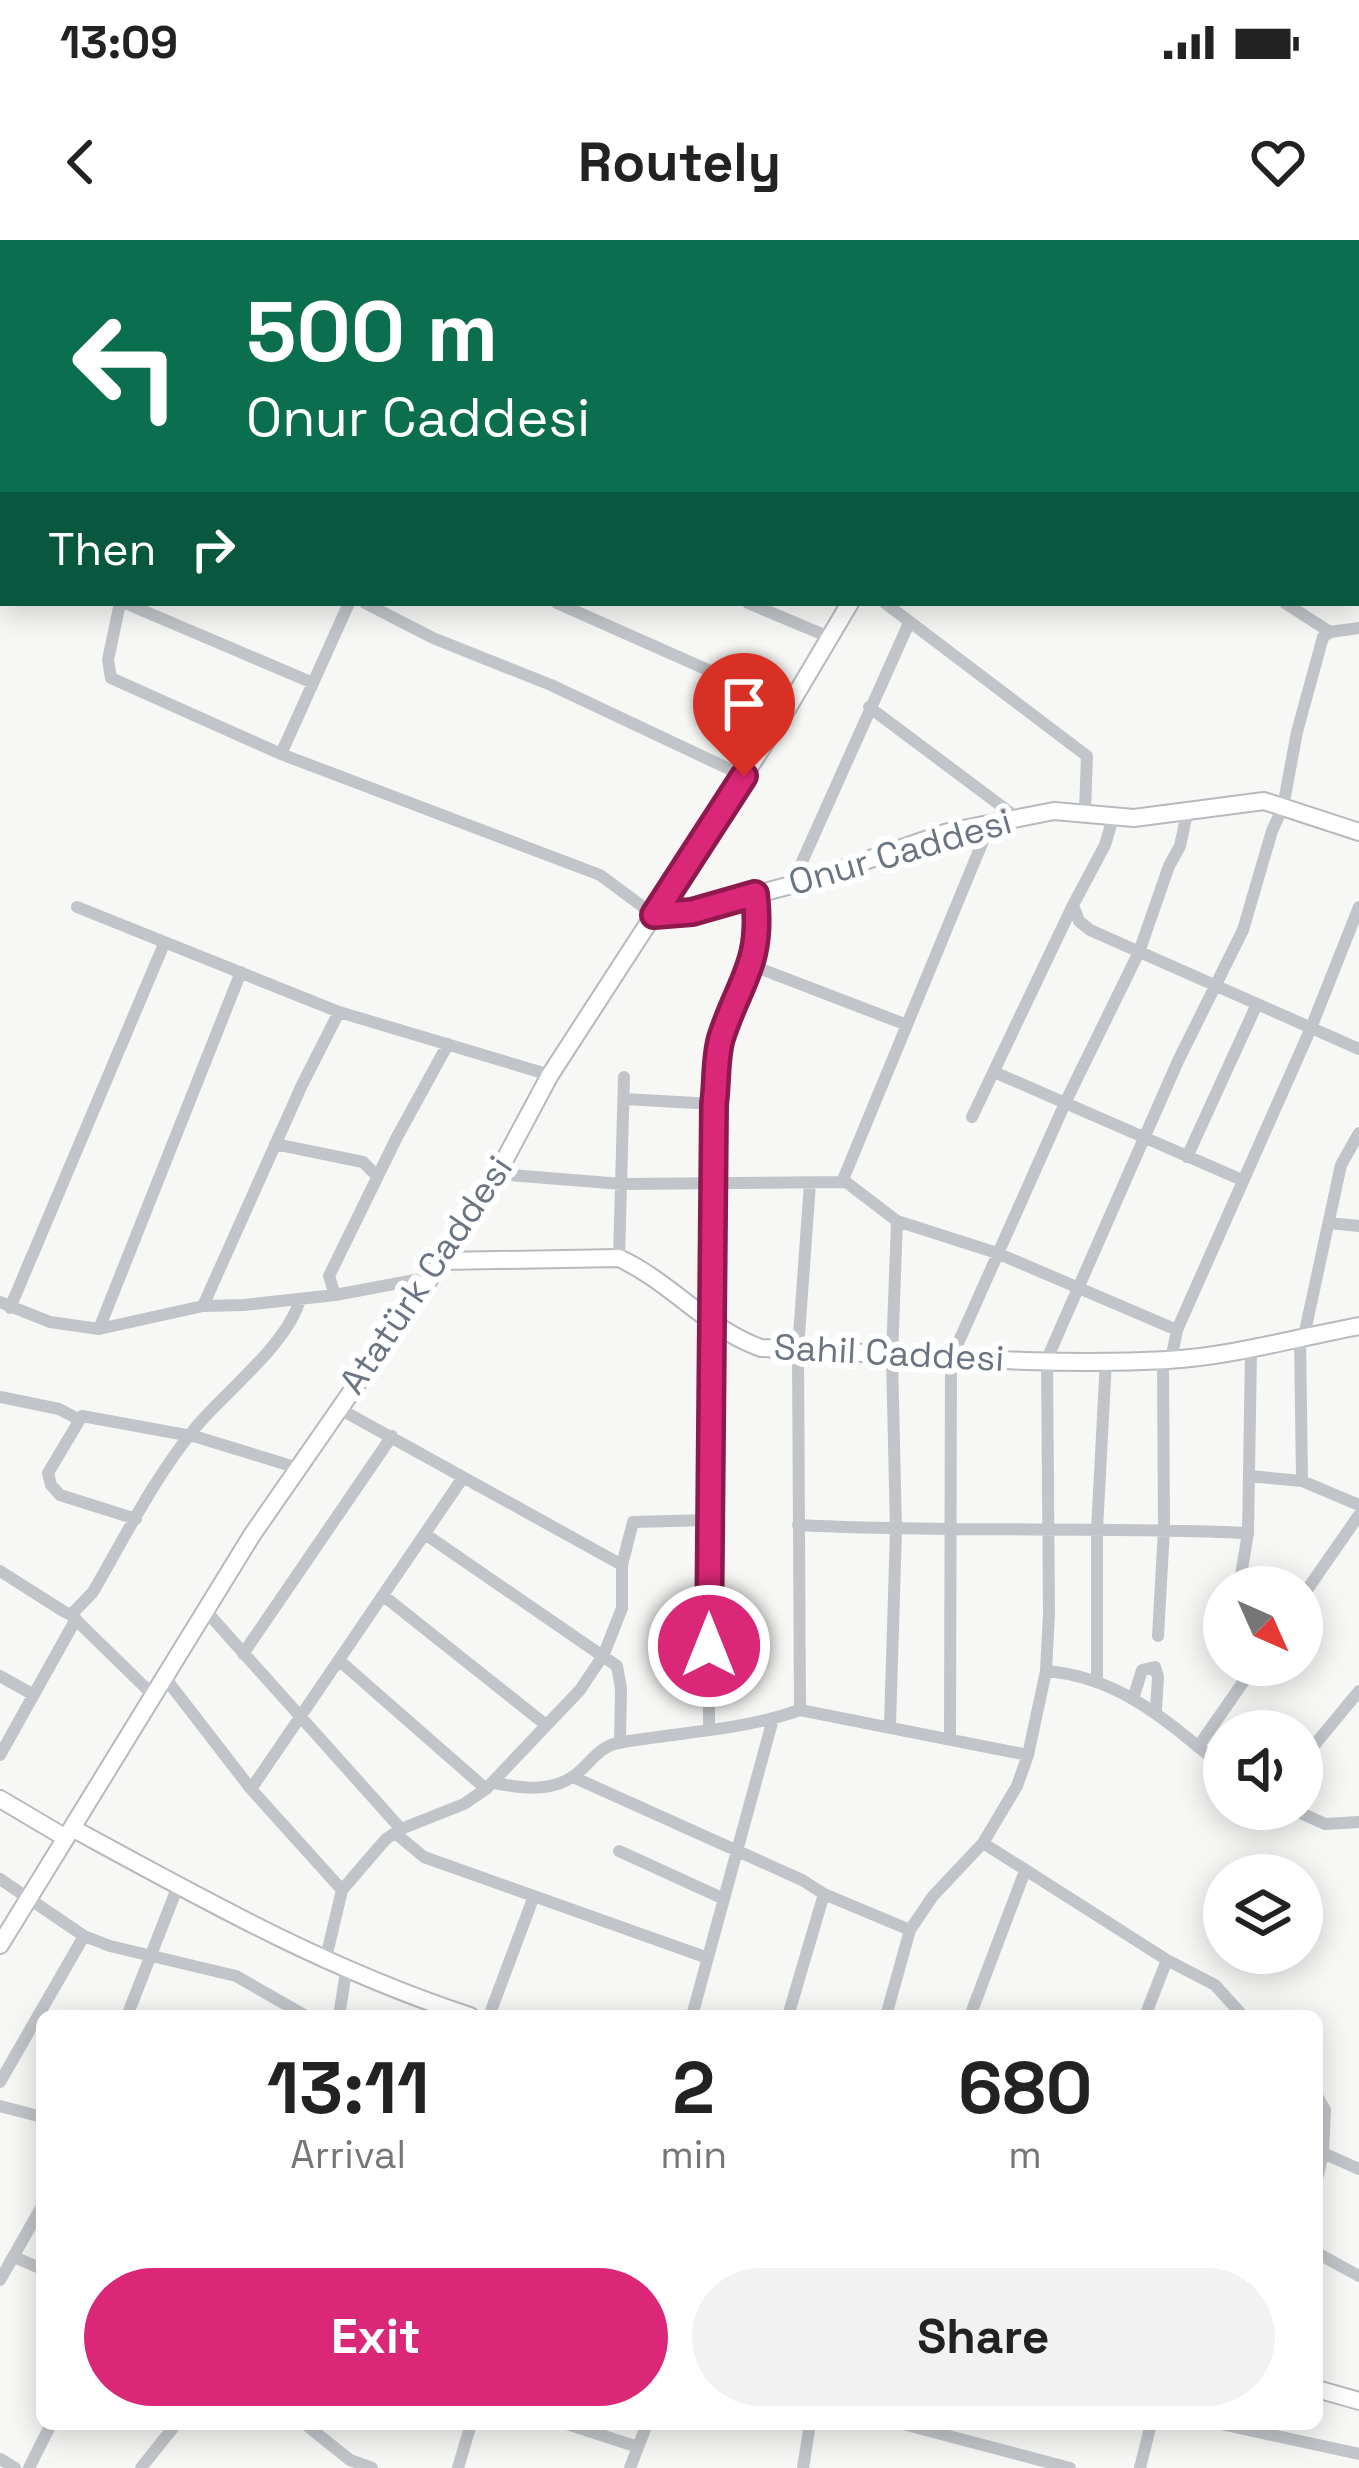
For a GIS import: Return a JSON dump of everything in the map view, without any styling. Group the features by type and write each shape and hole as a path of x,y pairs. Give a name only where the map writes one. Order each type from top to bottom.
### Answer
{"street":[{"path":"122,606 108,659 111,678 281,754 600,875 654,915"},
{"path":"130,606 313,683"},
{"path":"281,754 348,606"},
{"path":"371,606 744,776"},
{"path":"755,606 829,637"},
{"name":"Atatürk Caddesi","path":"0,1945 298,1468 437,1269 497,1174 550,1075 789,706 848,606"},
{"path":"889,606 1087,756 1085,811"},
{"path":"1291,606 1330,632"},
{"path":"580,608 789,706"},
{"path":"793,882 909,623"},
{"path":"888,2010 910,1930 932,1896 983,1843 1017,1786 1028,1755 1046,1671 1047,1359 1243,930 1283,807 1323,637 1359,628"},
{"path":"869,707 1016,817"},
{"name":"Onur Caddesi","path":"654,915 692,912 848,868 948,832 1054,811 1134,818 1264,801 1359,832"},
{"path":"950,1738 951,1359 1066,1101 1139,952 1180,846 1187,809"},
{"path":"973,1117 1105,845 1114,815"},
{"path":"842,1182 986,825"},
{"path":"709,1730 714,1104 721,1040 753,966 758,935 755,894"},
{"path":"1072,905 1079,921 1090,930 1359,1049"},
{"path":"76,907 339,1012 550,1075"},
{"path":"1158,1636 1167,1360 1359,907"},
{"path":"164,944 5,1305 50,1322 99,1329 203,1306 335,1295 437,1269 619,1258 624,1077"},
{"path":"753,966 907,1025"},
{"path":"99,1329 241,972"},
{"path":"1186,1157 1257,1004"},
{"path":"203,1306 339,1012"},
{"path":"335,1295 329,1276 448,1044"},
{"path":"994,1072 1241,1180"},
{"path":"624,1099 714,1104"},
{"path":"1302,1481 1302,1337 1342,1165 1359,1133"},
{"path":"275,1144 363,1162 377,1176"},
{"path":"497,1174 622,1184 842,1182 896,1221 997,1253 1177,1330"},
{"path":"800,1710 798,1349 810,1183"},
{"path":"890,1725 896,1530 892,1357 896,1221"},
{"path":"1330,1222 1359,1226"},
{"name":"Sahil Caddesi","path":"619,1258 639,1267 709,1322 761,1348 951,1359 1167,1360 1251,1351 1359,1326"},
{"path":"0,1755 74,1617 189,1436 271,1346 300,1299"},
{"path":"1242,1566 1248,1532 1251,1351"},
{"path":"1097,1682 1097,1530 1106,1360"},
{"path":"0,1397 59,1409 78,1419"},
{"path":"338,1408 622,1565"},
{"path":"136,1519 60,1495 51,1485 48,1473 78,1419 86,1415 189,1436 298,1468"},
{"path":"242,1654 392,1436"},
{"path":"1250,1476 1302,1481 1359,1505"},
{"path":"251,1789 463,1479"},
{"path":"1323,1567 1359,1515"},
{"path":"326,1962 342,1890 386,1839 464,1804 490,1786 580,1690 604,1654 622,1608 622,1565 633,1522 710,1520"},
{"path":"798,1525 1248,1532"},
{"path":"425,1534 616,1666 621,1688 620,1743"},
{"path":"0,1571 74,1617 155,1697"},
{"path":"385,1597 546,1726"},
{"path":"206,1611 424,1857 705,1957"},
{"path":"341,1662 490,1786 541,1788 573,1777 605,1746 773,1719 800,1710 1028,1755"},
{"path":"1133,1699 1142,1670 1155,1667 1156,1710"},
{"path":"1046,1671 1072,1673 1156,1710 1203,1751"},
{"path":"0,1676 32,1694"},
{"path":"166,1679 251,1789 342,1890"},
{"path":"1198,1747 1240,1686"},
{"path":"1323,1734 1359,1690"},
{"path":"693,2010 773,1719"},
{"path":"573,1777 910,1930"},
{"path":"0,1799 429,2010"},
{"path":"1323,1823 1359,1822"},
{"path":"983,1843 1167,1960 1215,1984 1238,2010"},
{"path":"620,1851 724,1899"},
{"path":"972,2010 1025,1870"},
{"path":"0,1880 84,1936 236,1976 296,2010"},
{"path":"130,2010 178,1886"},
{"path":"790,2010 824,1894"},
{"path":"491,2010 534,1896"},
{"path":"41,2010 84,1936"},
{"path":"1147,2010 1167,1960"},
{"path":"340,2010 346,1972"},
{"path":"0,2082 36,2019"},
{"path":"0,2106 36,2115"},
{"path":"1323,2106 1323,2153 1359,2169"},
{"path":"0,2280 36,2217"},
{"path":"1323,2256 1359,2276"},
{"path":"14,2257 36,2266"},
{"path":"1323,2391 1359,2401"},
{"path":"29,2468 48,2430"},
{"path":"141,2468 171,2430"},
{"path":"312,2430 350,2460 372,2468"},
{"path":"458,2468 469,2430"},
{"path":"586,2430 638,2447"},
{"path":"630,2468 645,2430"},
{"path":"803,2468 808,2430"},
{"path":"925,2430 1070,2468"},
{"path":"1141,2468 1149,2430"},
{"path":"1249,2430 1359,2454"},
{"path":"0,2459 15,2468"}],"route":[{"path":"709,1646 714,1104 721,1040 753,966 758,935 755,894 692,912 654,915 744,776"}]}
